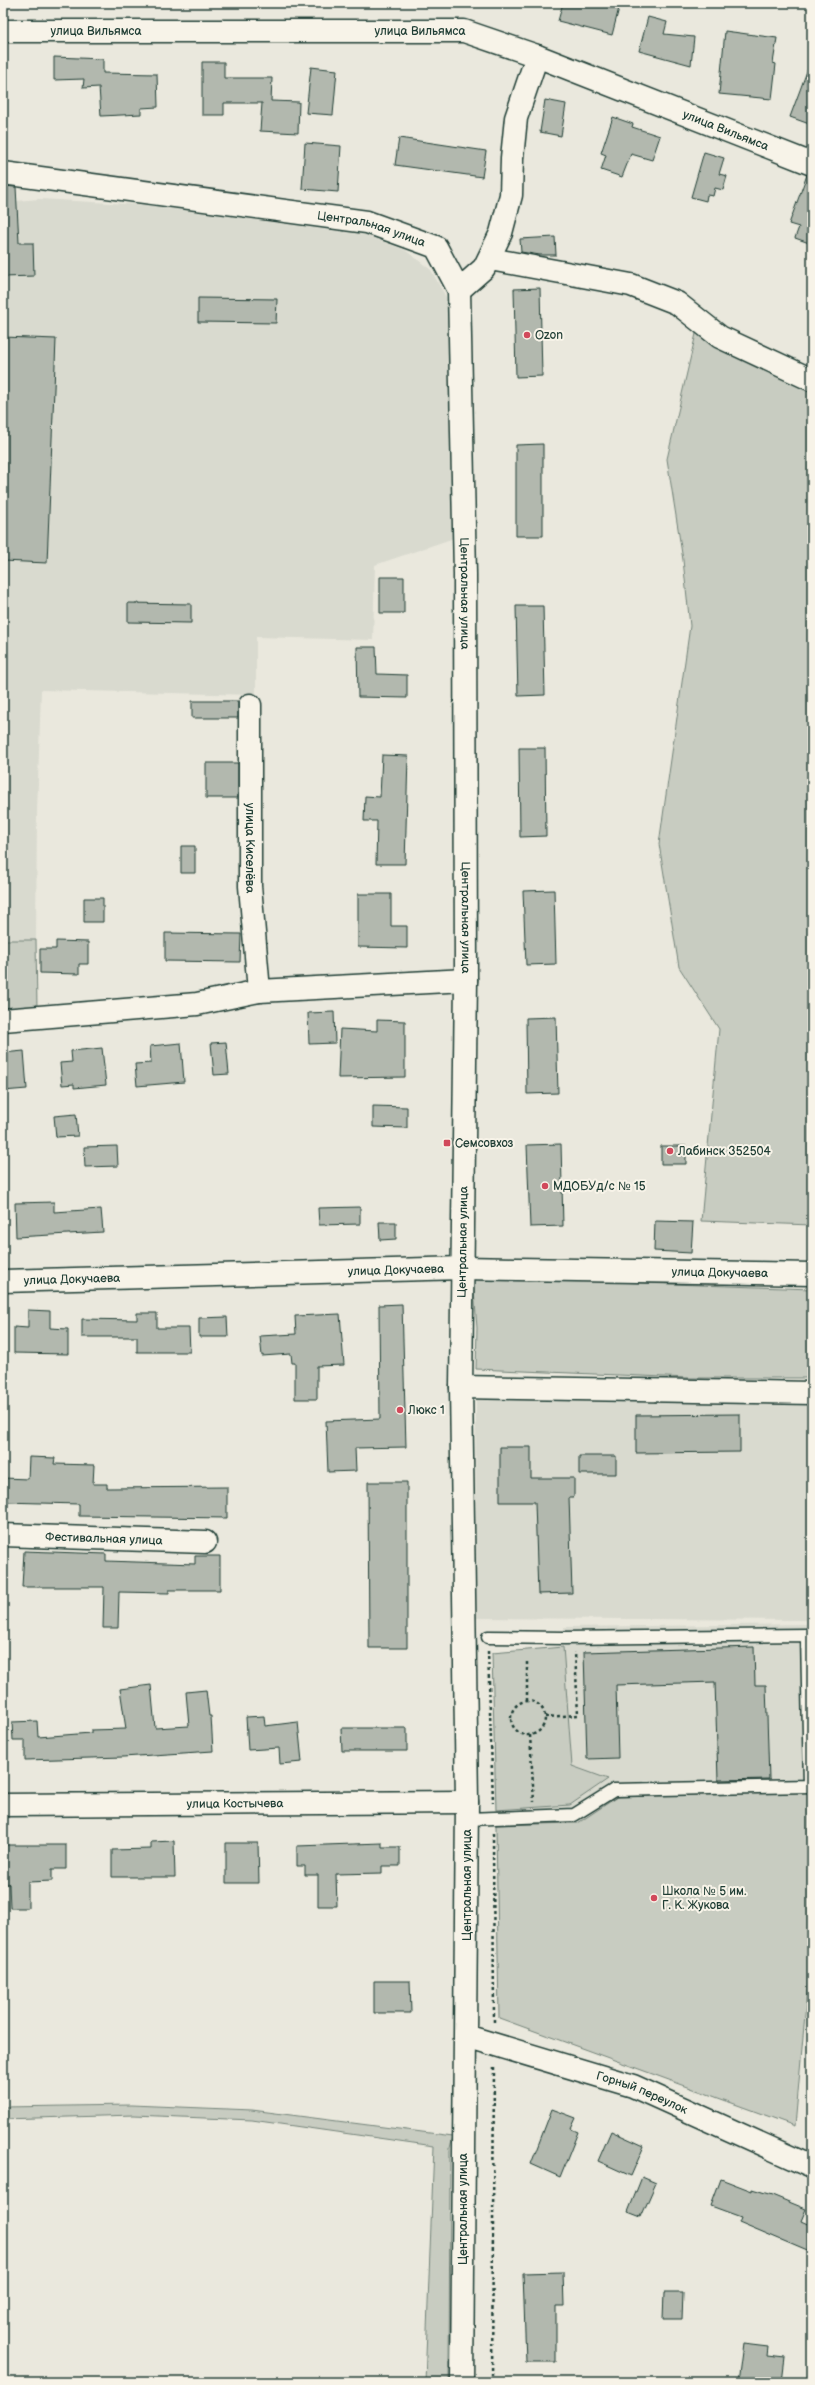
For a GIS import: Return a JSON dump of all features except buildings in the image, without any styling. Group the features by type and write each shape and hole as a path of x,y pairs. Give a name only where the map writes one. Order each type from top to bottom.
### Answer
{"street":[{"name":"улица Вильямса","path":"3,31 464,31 538,56 812,164"},
{"path":"459,290 484,268 490,259 501,233 511,195 512,158 516,118 538,56"},
{"name":"Центральная улица","path":"3,173 367,222 436,247 459,290 464,574 466,980 461,1387 467,1810 462,2382"},
{"path":"490,259 631,285 677,302 720,337 812,380"},
{"name":"улица Киселёва","path":"250,705 250,886 260,991"},
{"path":"3,1020 197,1004 260,991 466,980"},
{"name":"улица Докучаева","path":"3,1281 463,1268 812,1274"},
{"path":"461,1387 812,1393"},
{"name":"Фестивальная улица","path":"3,1535 206,1542"},
{"name":"улица Костычева","path":"3,1805 467,1810"},
{"name":"Горный переулок","path":"466,2036 632,2086 812,2167"}],"lane":[{"path":"467,1810 493,1818 574,1815 614,1790 810,1786 807,1635 567,1638 488,1637"}],"path":[{"path":"488,1637 493,1818 494,2044 492,2382"},
{"path":"545,1717 578,1715 567,1638"},
{"path":"527,1662 527,1701"},
{"path":"527,1701 539,1705 545,1717 541,1731 530,1736 515,1730 511,1720 512,1714 517,1705 527,1701"},
{"path":"530,1736 535,1816"}],"shaded area":[{"path":"40,199 146,205 365,235 405,250 431,270 447,299 457,537 375,565 373,640 256,637 256,695 41,690 37,813 36,940 3,940 3,202"},
{"path":"698,325 812,385 812,1225 701,1221 719,1029 679,967 659,844 690,626 683,560 667,459"},
{"path":"3,940 36,940 37,1010 3,1013"},
{"path":"473,1277 812,1289 812,1378 689,1378 476,1369 477,1328"},
{"path":"476,1397 812,1402 812,1620 475,1618"},
{"name":"Школа № 5 им. Г. К. Жукова","path":"812,1624 812,1936 795,2126 499,2018 492,1653 563,1647 564,1651 564,1627"},
{"path":"563,1647 572,1766 608,1779 570,1805 496,1810 492,1653"},
{"name":"Школа № 5 им. Г. К. Жукова","path":"812,1791 812,1936 795,2126 499,2018 496,1825 578,1823 617,1797"},
{"path":"131,2105 252,2110 453,2136 450,2148 449,2382 425,2382 434,2146 252,2120 134,2115 3,2119 3,2107"}],"place":[{"name":"Ozon","path":"527,335"},
{"name":"Семсовхоз","path":"447,1143"},
{"name":"Лабинск 352504","path":"670,1151"},
{"name":"МДОБУд/с № 15","path":"545,1186"},
{"name":"Люкс 1","path":"400,1410"},
{"name":"Школа № 5 им. Г. К. Жукова","path":"654,1898"}]}
